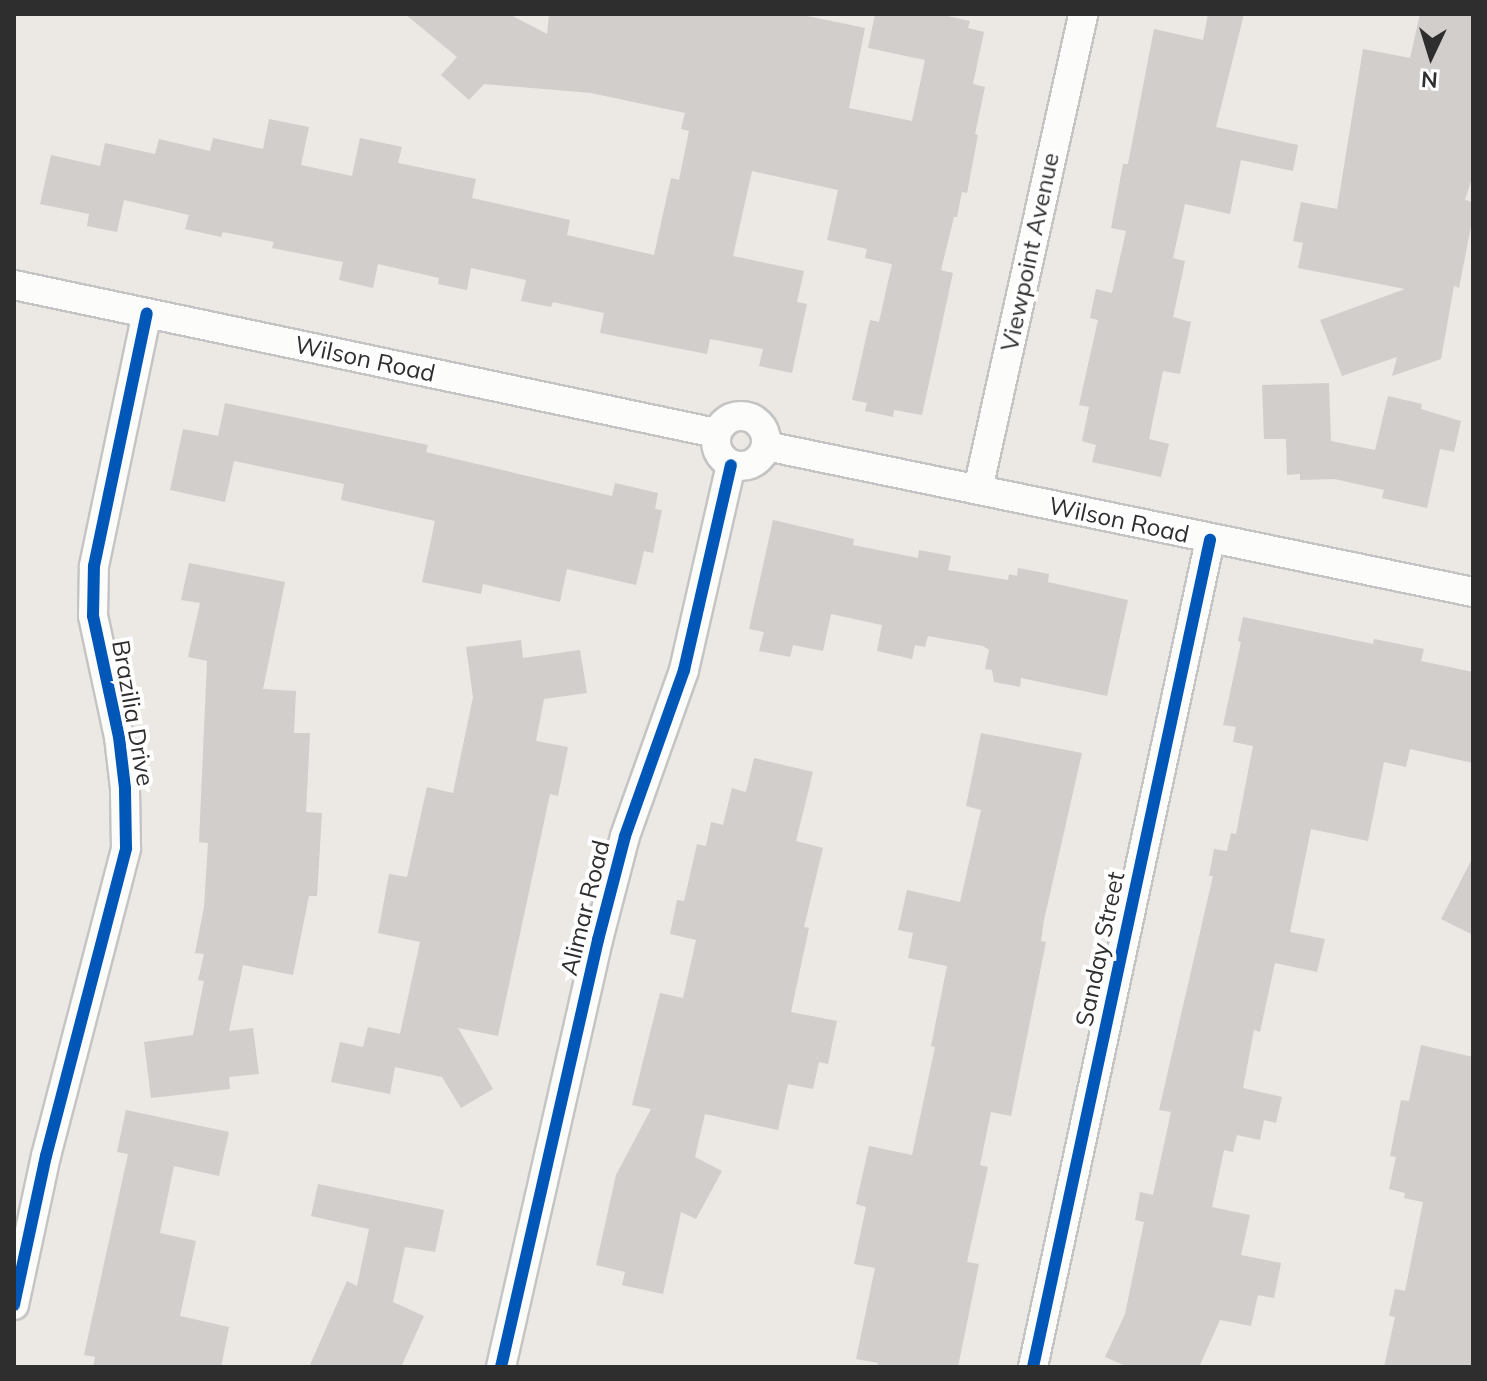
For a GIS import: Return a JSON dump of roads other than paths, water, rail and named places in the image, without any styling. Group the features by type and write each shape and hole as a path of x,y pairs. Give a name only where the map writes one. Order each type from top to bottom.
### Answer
{"street":[{"name":"Viewpoint Avenue","path":"978,489 1083,14"},
{"name":"Wilson Road","path":"14,285 716,433"},
{"name":"Brazilia Drive","path":"14,1305 46,1156 126,848 125,788 120,750 93,616 94,566 147,313"},
{"path":"751,417 764,429 766,446 757,461 749,465 731,465 718,452 716,433 727,419 751,417"},
{"name":"Wilson Road","path":"766,446 1473,592"},
{"name":"Alimar Road","path":"501,1367 598,940 625,836 684,670 731,465"},
{"name":"Sanday Street","path":"1033,1367 1210,540"}]}
